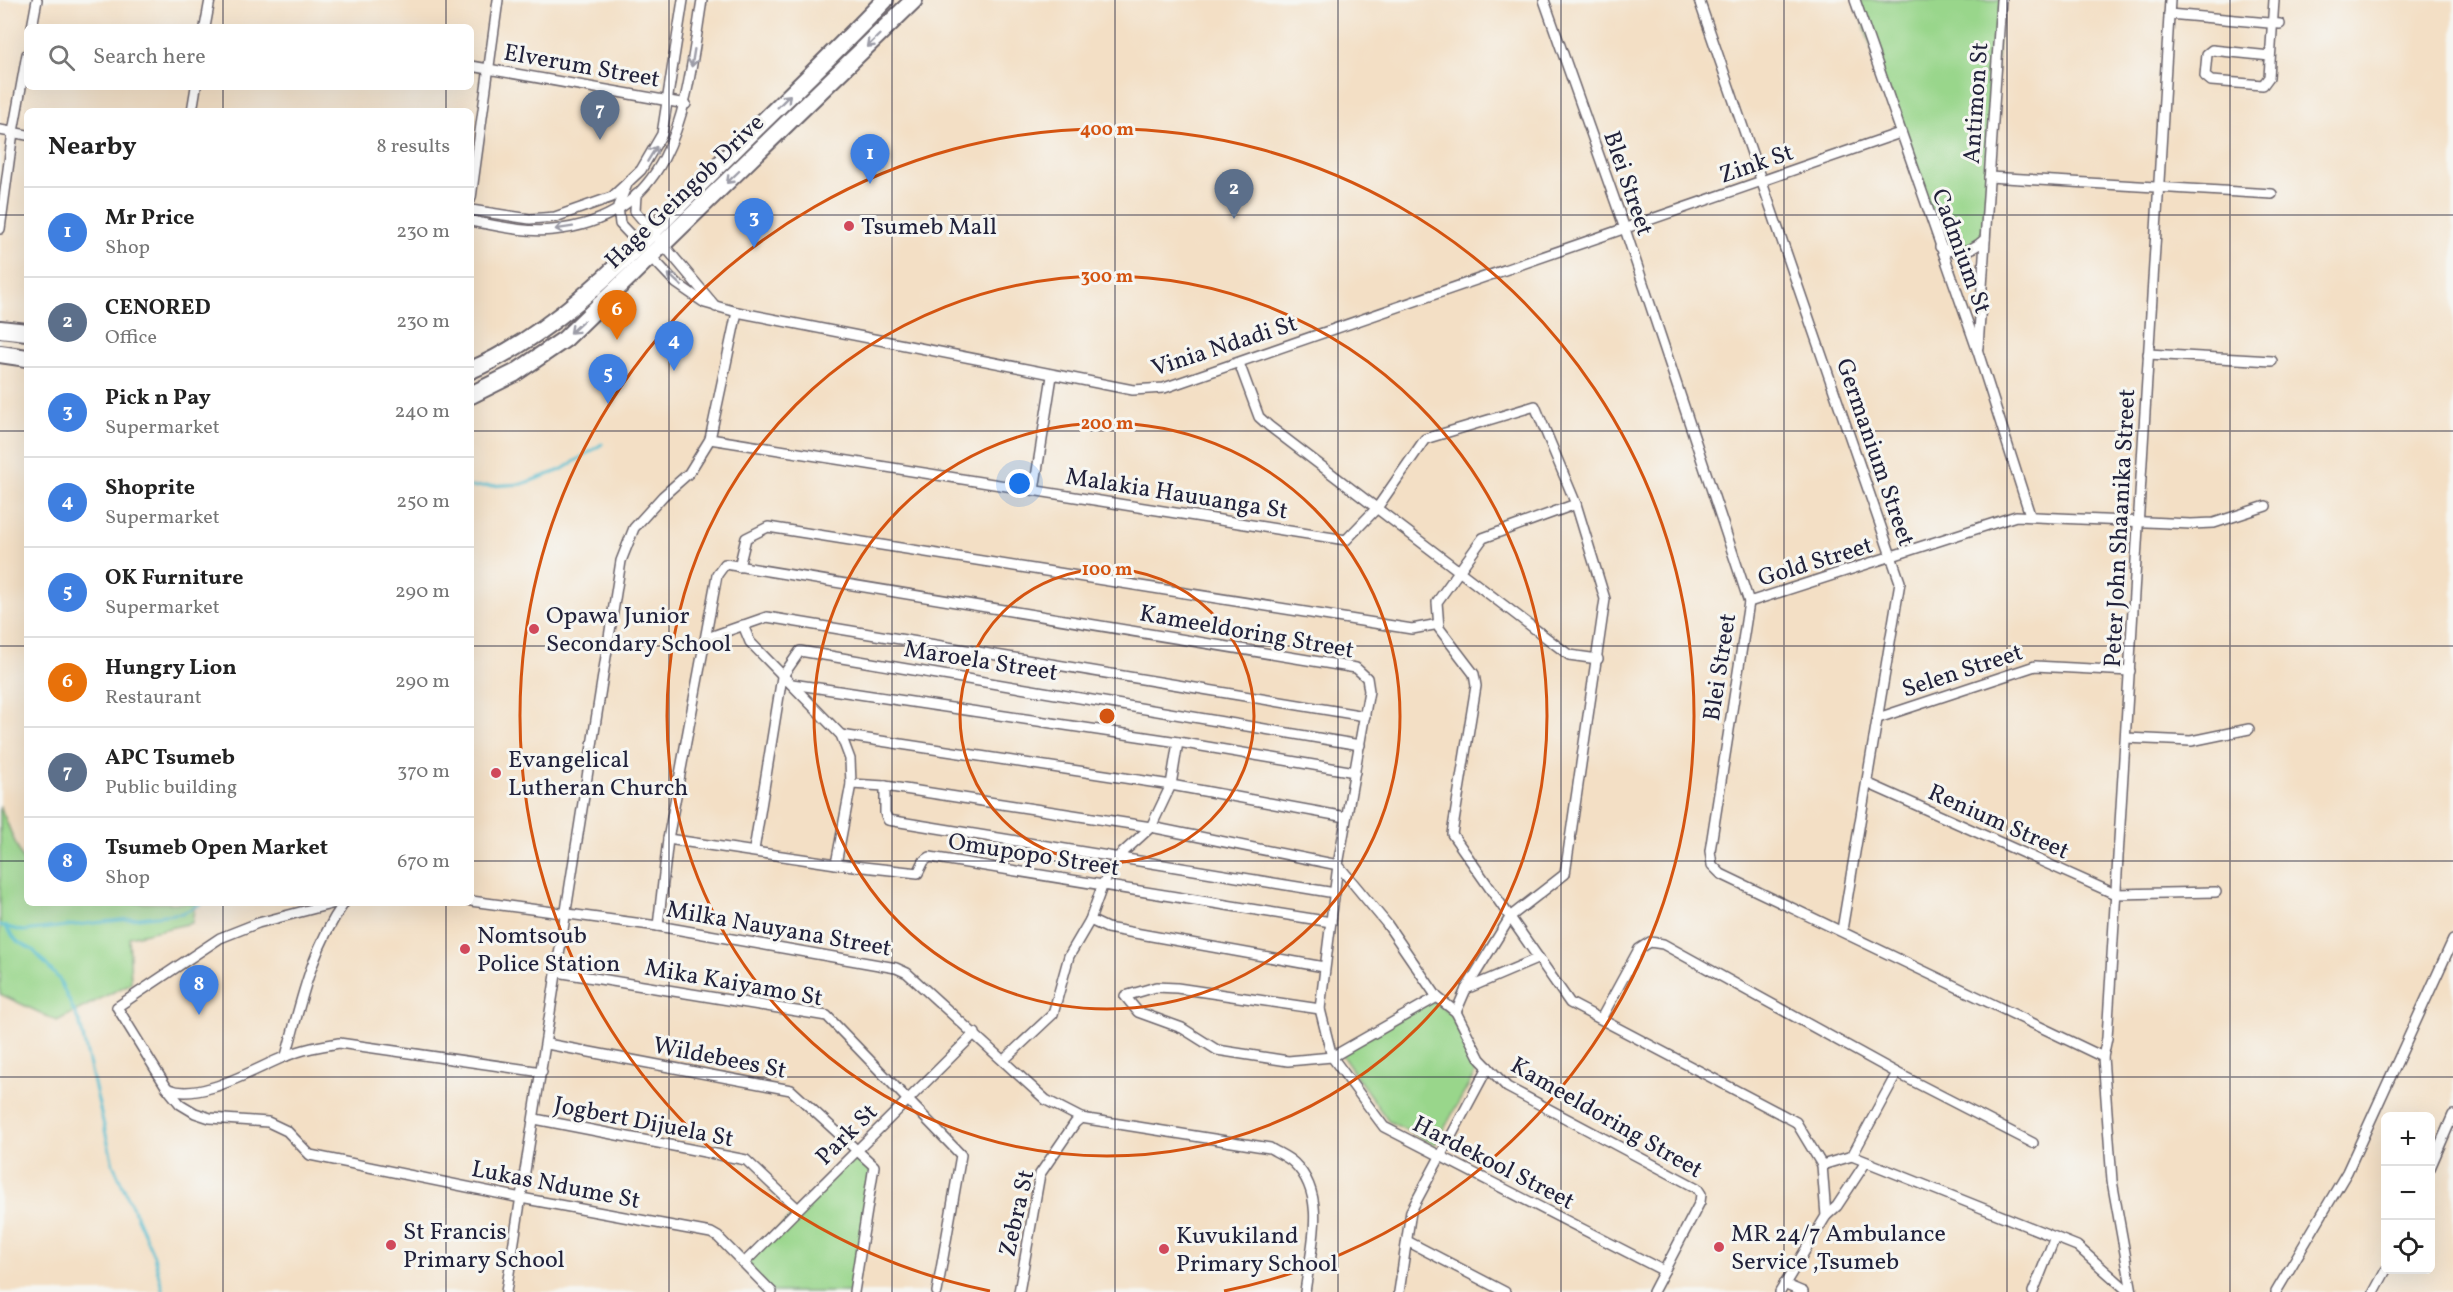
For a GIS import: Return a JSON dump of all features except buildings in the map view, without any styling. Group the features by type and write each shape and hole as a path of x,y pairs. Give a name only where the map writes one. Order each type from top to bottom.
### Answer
{"highway":[{"name":"Hage Geingob Drive","path":"659,237 885,0"},
{"name":"Hage Geingob Drive","path":"474,393 515,373 565,339 645,250 914,0"},
{"name":"Hage Geingob Drive","path":"474,368 515,348 645,250"},
{"path":"0,329 24,332"},
{"path":"0,354 24,358"}],"street":[{"path":"33,24 37,0"},
{"path":"206,24 210,0"},
{"path":"474,176 498,0"},
{"path":"620,224 619,203 628,183 653,153 662,134 683,0"},
{"path":"598,220 619,203 636,195 658,170 670,150 686,104 702,0"},
{"name":"Blei Street","path":"1544,0 1625,229 1749,602 1710,851 1712,865 1720,874 1842,930 2103,1057"},
{"name":"Germanium Street","path":"1700,0 1899,576 1899,589 1842,930"},
{"name":"Cadmium St","path":"1855,0 1978,352 2030,515"},
{"name":"Antimon St","path":"1978,352 2001,0"},
{"name":"Peter John Shaanika Street","path":"2130,1292 2112,1181 2103,1057 2107,1038 2170,0"},
{"path":"2270,56 2212,50 2207,54 2205,76 2211,81 2263,85 2269,77 2275,23 2274,0"},
{"path":"2169,14 2275,23"},
{"name":"Elverum Street","path":"474,66 686,104"},
{"path":"0,229 24,71"},
{"path":"192,108 196,90"},
{"path":"0,130 24,134"},
{"name":"Zink St","path":"1625,229 1900,133"},
{"path":"1989,177 2272,194"},
{"path":"635,211 636,195"},
{"path":"474,210 530,219 555,216 596,204 619,203 635,211 716,307"},
{"path":"474,221 528,230 552,230 610,218 620,224"},
{"name":"Vinia Ndadi St","path":"620,224 676,283 705,303 716,307 1052,376 1133,390 1164,388 1625,229"},
{"path":"1940,247 1950,252 1971,250 1985,239"},
{"path":"506,1292 547,1044 621,561 634,528 663,496 689,473 710,439 737,312"},
{"path":"2148,354 2272,361"},
{"path":"1239,363 1259,417 1569,655 1598,659"},
{"path":"1034,490 1052,376"},
{"path":"1377,508 1425,439 1533,405 1536,407 1576,504 1605,599 1565,874 1511,916 1466,989 1456,1012"},
{"name":"Malakia Hauuanga St","path":"710,439 1346,540 1377,508"},
{"path":"1576,504 1483,538 1437,602 1439,624 1474,674 1476,686 1452,834 1570,1003 1602,1017 1791,1117 1822,1165 1826,1216"},
{"name":"Gold Street","path":"1749,602 1892,558 2016,516 2214,523 2266,506"},
{"path":"657,926 668,839 717,575 725,564 739,567 746,538 768,527 1412,629 1439,624"},
{"name":"Kameeldoring Street","path":"739,567 870,586 1356,668 1367,678 1365,716 1338,865 1387,924 1437,997 1456,1012 1480,1059 1507,1087 1697,1188 1701,1194 1701,1202 1653,1292"},
{"path":"707,638 766,617 1365,716"},
{"path":"743,625 746,638 841,735 850,759 851,784 836,864"},
{"name":"Maroela Street","path":"754,850 782,677 796,654 804,652 1360,745"},
{"name":"Selen Street","path":"1878,718 2035,666 2130,671"},
{"path":"792,684 1178,742 1355,772"},
{"path":"2126,738 2191,741 2249,729"},
{"path":"841,735 1171,785 1346,817"},
{"path":"1004,1060 1053,1014 1069,956 1090,920 1102,884 1119,856 1151,827 1171,785 1178,742"},
{"name":"Renium Street","path":"1867,783 2115,894"},
{"path":"851,784 885,786 1151,827 1338,865 1320,1009 1332,1058"},
{"path":"885,786 885,813 888,820 1335,893"},
{"name":"Omupopo Street","path":"668,839 836,864 918,873 924,861 930,857 1331,922"},
{"path":"2115,894 2216,892"},
{"name":"Milka Nauyana Street","path":"474,901 657,926 896,968 919,981 1046,1100 1081,1118 1270,1149 1294,1164 1310,1188 1316,1210 1305,1292"},
{"path":"323,906 258,923 220,938 117,1007 167,1088 182,1094 219,1085 286,1056 318,1046 339,1043 542,1072"},
{"path":"286,1056 306,976 326,929 342,906"},
{"path":"1090,920 1107,928 1324,967"},
{"path":"2276,1292 2347,1172 2453,940"},
{"path":"1602,1017 1639,949 1650,942 1663,944 2033,1143"},
{"path":"1466,989 1539,958"},
{"name":"Mika Kaiyamo St","path":"557,972 827,1016 961,1155 937,1292"},
{"path":"1320,1009 1177,988 1156,987 1125,996 1138,1012 1182,1028 1217,1050 1288,1061 1332,1058 1437,997"},
{"name":"Park St","path":"744,1263 975,1033"},
{"name":"Wildebees St","path":"547,1044 791,1090 858,1150 875,1171 854,1292"},
{"name":"Hardekool Street","path":"1332,1058 1384,1127 1664,1271"},
{"path":"1399,1292 1411,1211 1488,1067"},
{"path":"1852,1156 1898,1072"},
{"name":"Lukas Ndume St","path":"167,1088 180,1104 210,1118 253,1120 281,1127 310,1155 521,1198 711,1233 718,1237 772,1292"},
{"path":"2431,1166 2453,1115"},
{"name":"Zebra St","path":"1019,1292 1040,1174 1075,1122 1081,1118"},
{"name":"Jogbert Dijuela St","path":"535,1119 746,1160 798,1209"},
{"path":"1822,1165 1852,1156 2077,1246 2130,1292"},
{"path":"1803,1292 1782,1288 1826,1216 1837,1206 1866,1162"},
{"path":"2034,1292 2055,1237"},
{"path":"1407,1241 1505,1292"},
{"path":"2374,1292 2383,1274"}],"green space":[{"path":"1855,0 2001,0 1985,239 1971,250 1940,247"},
{"path":"0,806 24,864 24,906 195,906 192,923 129,937 131,983 57,1021 0,994"},
{"path":"1431,1000 1451,1014 1478,1068 1435,1145 1388,1121 1340,1053"},
{"path":"858,1150 874,1166 854,1292 772,1292 744,1263"}],"waterway":[{"path":"474,487 522,484 561,470 602,444"},
{"path":"0,925 22,931 183,913 196,906"},
{"path":"5,927 18,942 33,950 59,979 80,1024 113,1164 154,1256 163,1292"}],"place":[{"name":"APC Tsumeb","path":"600,140"},
{"name":"Mr Price","path":"870,184"},
{"name":"CENORED","path":"1234,219"},
{"name":"Tsumeb Mall","path":"849,226"},
{"name":"Pick n Pay","path":"754,248"},
{"name":"Hungry Lion","path":"617,340"},
{"name":"Shoprite","path":"674,371"},
{"name":"OK Furniture","path":"608,404"},
{"name":"Opawa Junior Secondary School","path":"534,629"},
{"name":"Evangelical Lutheran Church","path":"496,773"},
{"name":"Nomtsoub Police Station","path":"465,949"},
{"name":"Tsumeb Open Market","path":"199,1015"},
{"name":"St Francis Primary School","path":"391,1245"},
{"name":"MR 24/7 Ambulance Service ,Tsumeb","path":"1719,1247"},
{"name":"Kuvukiland Primary School","path":"1164,1249"}]}
